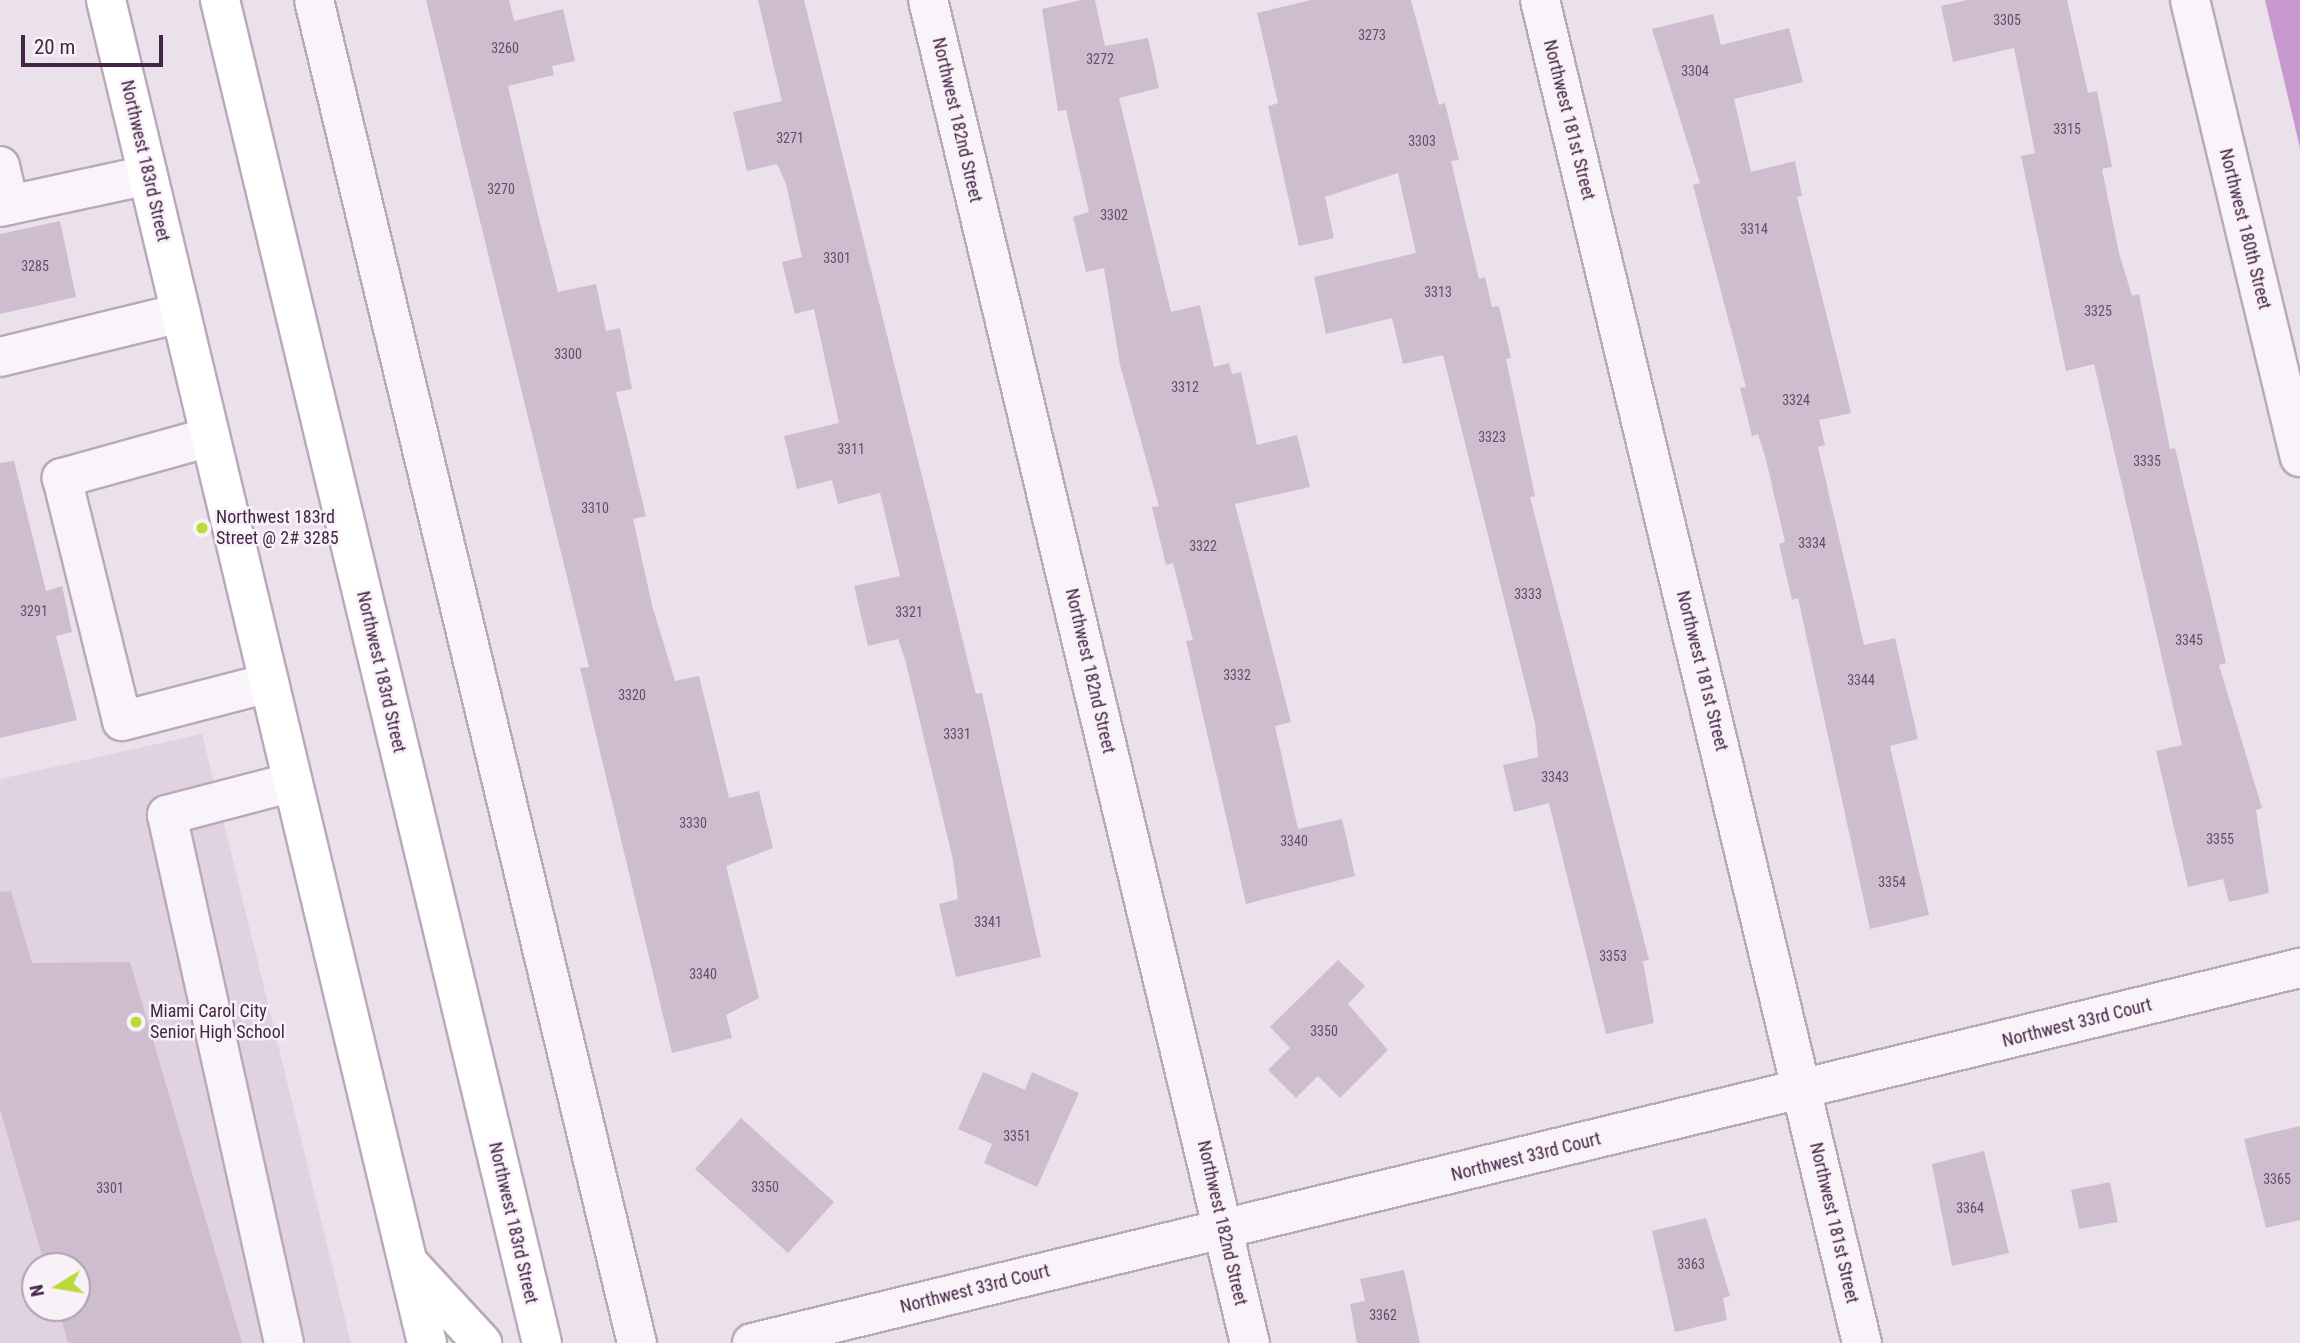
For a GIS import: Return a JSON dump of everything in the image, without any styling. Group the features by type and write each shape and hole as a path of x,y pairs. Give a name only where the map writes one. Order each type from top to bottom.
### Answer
{"main road":[{"name":"Northwest 183rd Street","path":"106,0 427,1343"},
{"name":"Northwest 183rd Street","path":"220,0 542,1343"},
{"path":"408,1262 482,1343"}],"street":[{"path":"314,0 637,1343"},
{"name":"Northwest 182nd Street","path":"929,0 1250,1343"},
{"name":"Northwest 181st Street","path":"1540,0 1862,1343"},
{"name":"Northwest 180th Street","path":"2190,0 2300,457"},
{"path":"0,166 5,206 148,175"},
{"path":"0,357 181,313"},
{"path":"210,437 62,478 122,721 269,683"},
{"path":"284,1343 167,815 293,782"},
{"name":"Northwest 33rd Court","path":"752,1343 2300,968"}],"shaded area":[{"path":"2265,0 2300,0 2300,148"},
{"name":"Miami Carol City Senior High School","path":"202,734 351,1343 0,1343 0,779"}],"building":[{"path":"426,0 509,0 514,21 563,9 575,61 552,66 554,75 508,86 537,211 558,292 596,284 606,331 620,328 632,389 616,392 646,516 633,519 652,605 675,681 699,676 729,798 759,791 773,848 726,866 759,998 726,1015 732,1038 672,1053 580,668 589,667"},
{"path":"758,0 804,0 976,694 982,693 1041,957 956,977 939,904 958,899 953,860 905,659 898,639 868,646 854,586 900,576 880,493 838,504 832,480 797,489 784,436 839,423 814,309 795,314 782,262 802,257 786,184 777,164 747,171 733,112 782,101"},
{"path":"1081,0 1095,0 1105,46 1148,38 1159,88 1119,98 1171,312 1200,305 1214,367 1229,363 1232,374 1241,372 1257,445 1297,435 1310,487 1235,504 1291,722 1275,726 1298,829 1342,819 1355,876 1246,904 1186,641 1193,640 1173,563 1166,565 1152,507 1159,506 1120,365 1104,268 1086,272 1073,217 1089,212 1066,110 1058,111 1042,9"},
{"path":"1311,0 1411,0 1439,105 1445,103 1459,160 1451,161 1479,279 1485,277 1492,307 1499,306 1511,358 1506,359 1535,496 1530,497 1649,960 1643,961 1654,1023 1606,1034 1549,803 1514,812 1503,765 1538,757 1535,723 1443,355 1403,364 1392,318 1326,334 1314,277 1416,253 1398,173 1325,197 1334,238 1299,246 1268,106 1278,103 1257,13"},
{"path":"1967,0 2067,0 2088,93 2097,91 2112,167 2102,169 2119,253 2132,296 2139,294 2170,449 2175,448 2226,663 2219,665 2262,808 2256,810 2269,893 2229,902 2223,879 2188,887 2156,751 2182,745 2094,364 2066,371 2021,156 2035,153 2014,48 1953,62 1941,6"},
{"path":"1713,14 1721,45 1789,28 1803,82 1734,99 1751,172 1795,161 1802,196 1797,197 1851,413 1819,420 1825,445 1818,447 1864,645 1895,638 1918,739 1890,746 1929,915 1870,929 1798,598 1792,600 1779,544 1785,542 1766,460 1758,434 1752,436 1740,388 1746,387 1693,185 1700,183 1652,29"},
{"path":"60,221 76,297 0,314 0,234"},
{"path":"14,461 46,591 62,586 72,632 56,636 77,720 0,738 0,463"},
{"path":"11,891 32,963 130,962 242,1343 68,1343 62,1322 91,1322 91,1252 41,1252 0,1109 0,892"},
{"path":"1338,960 1365,986 1348,1004 1388,1050 1340,1098 1318,1076 1296,1098 1268,1070 1290,1048 1270,1027"},
{"path":"983,1072 1025,1090 1032,1072 1079,1093 1037,1187 984,1163 992,1144 958,1129"},
{"path":"741,1118 834,1202 788,1253 695,1169"},
{"path":"2300,1126 2300,1220 2266,1228 2244,1139"},
{"path":"1984,1151 2009,1253 1952,1266 1932,1164"},
{"path":"2110,1182 2118,1222 2079,1229 2071,1190"},
{"path":"1706,1218 1730,1296 1723,1298 1727,1320 1675,1332 1652,1231"},
{"path":"1404,1270 1420,1343 1357,1343 1350,1304 1365,1301 1360,1279"}],"place":[{"name":"Northwest 183rd Street @ 2# 3285","path":"202,528"},
{"name":"Miami Carol City Senior High School","path":"136,1022"}]}
